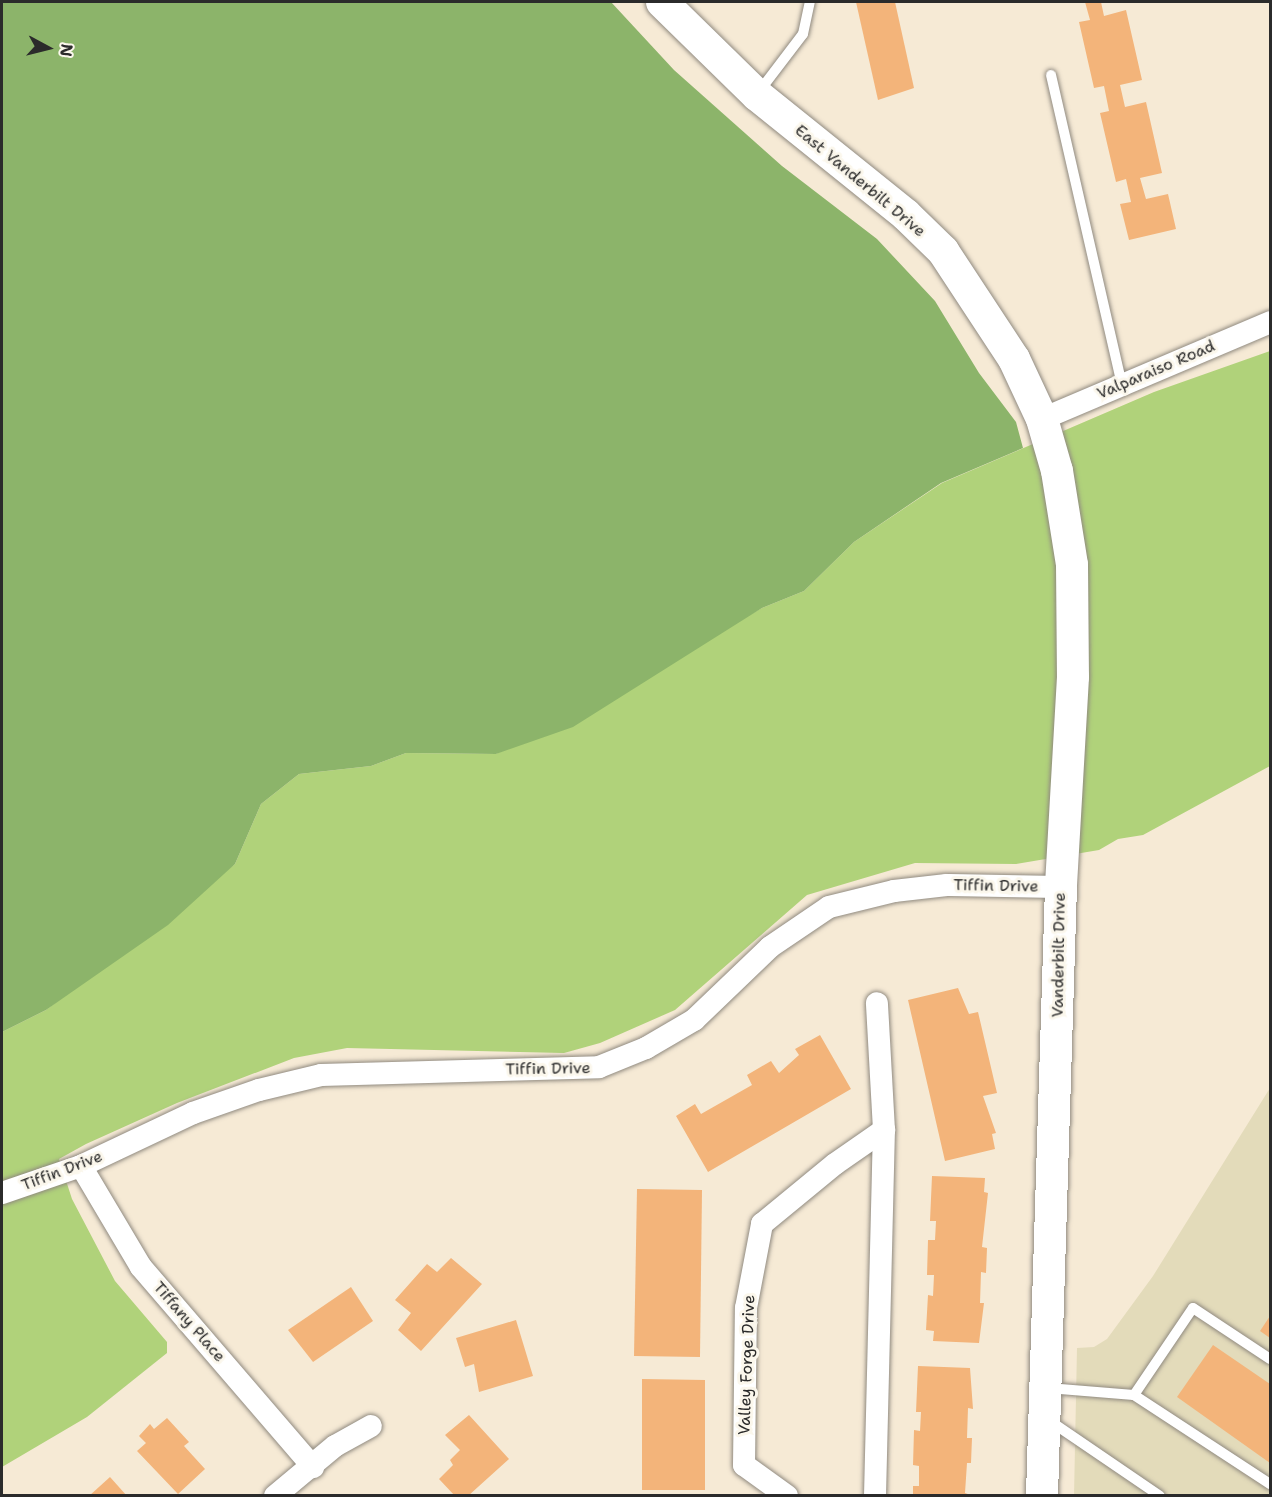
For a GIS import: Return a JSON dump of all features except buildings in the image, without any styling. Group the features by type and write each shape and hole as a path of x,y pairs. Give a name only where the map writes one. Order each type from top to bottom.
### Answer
{"street":[{"name":"East Vanderbilt Drive","path":"662,2 757,95 906,215 943,251 1014,359 1042,419"},
{"name":"Valparaiso Road","path":"1042,419 1270,322"},
{"name":"Vanderbilt Drive","path":"1042,419 1057,471 1072,565 1073,677 1061,887 1048,1388 1042,1496"},
{"name":"Tiffin Drive","path":"2,1193 81,1166 193,1113 259,1090 321,1075 599,1067 646,1048 693,1020 770,947 829,907 894,891 947,885 1061,887"},
{"path":"875,1496 884,1130 877,1003"},
{"name":"Valley Forge Drive","path":"787,1496 744,1465 746,1308 762,1224 835,1164 884,1130"},
{"name":"Tiffany Place","path":"81,1166 141,1267 312,1467"},
{"path":"275,1496 335,1446 371,1425"}],"lane":[{"path":"757,95 803,34 810,2"},
{"path":"1051,75 1122,384"},
{"path":"1134,1395 1193,1308 1270,1359"},
{"path":"1048,1388 1134,1395 1270,1484"},
{"path":"1047,1420 1160,1496"}],"shaded area":[{"path":"1270,1088 1270,1495 1074,1496 1077,1348 1094,1347 1107,1339 1153,1276"}],"green space":[{"path":"2,2 611,2 674,70 782,166 877,239 935,301 979,373 1016,422 1023,448 941,483 854,542 804,591 762,608 573,727 496,754 406,753 371,766 299,774 261,804 235,864 168,925 46,1010 2,1032"},
{"path":"1270,351 1270,766 1143,835 1118,839 1099,850 1016,864 915,863 807,895 675,1010 600,1043 564,1053 347,1048 294,1058 177,1103 86,1144 59,1159 72,1199 115,1281 167,1342 167,1353 87,1417 2,1467 2,1032 46,1010 235,864 261,804 299,774 371,766 406,753 496,754 762,608 804,591 854,542 942,483 1154,392"}]}
